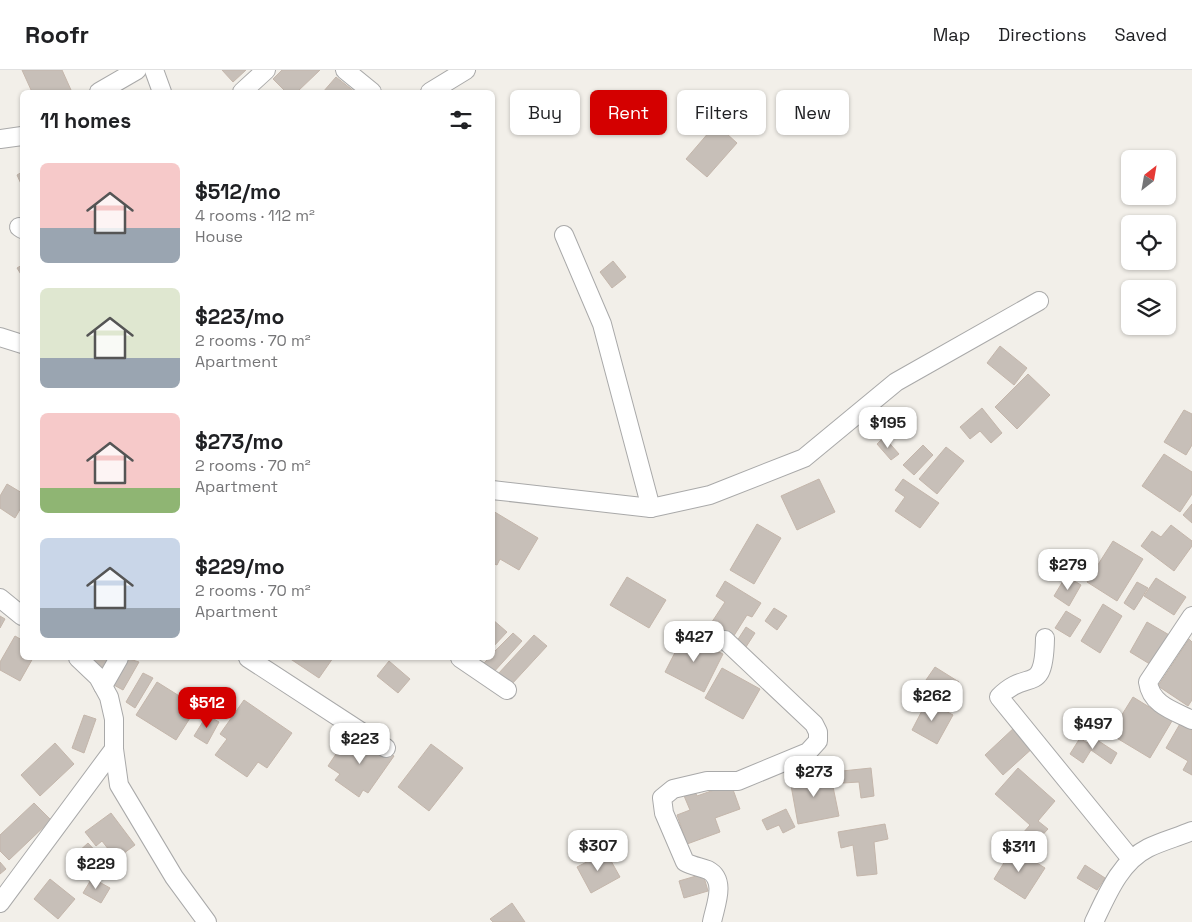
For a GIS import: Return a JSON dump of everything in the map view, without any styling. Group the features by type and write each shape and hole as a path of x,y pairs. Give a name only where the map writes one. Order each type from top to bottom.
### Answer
{"street":[{"path":"102,90 137,70"},
{"path":"154,70 161,90"},
{"path":"244,90 266,70"},
{"path":"345,70 370,90"},
{"path":"433,90 466,70"},
{"path":"0,139 20,136"},
{"path":"564,234 602,324 651,508"},
{"path":"495,490 651,508 710,495 804,458 896,382 1039,302"},
{"path":"0,337 20,343"},
{"path":"0,598 20,614"},
{"path":"1192,616 1148,682 1150,691 1158,703 1192,720"},
{"path":"1045,638 1042,670 1037,678 1005,690 999,696 1131,859"},
{"path":"712,922 719,889 717,878 709,871 685,862 664,813 662,798 673,789 707,781 738,781 808,752 818,741 818,732 814,724 725,640"},
{"path":"80,660 98,677 109,696 114,719 114,749 119,785 174,878 207,922"},
{"path":"103,686 118,660"},
{"path":"251,660 386,748"},
{"path":"463,660 507,690"},
{"path":"0,904 114,749"},
{"path":"1094,922 1110,888 1131,859 1147,848 1192,831"}],"building":[{"path":"22,70 62,70 71,90 31,90"},
{"path":"222,70 246,70 233,82"},
{"path":"282,70 320,70 299,90 284,90 273,79"},
{"path":"336,77 352,90 325,90"},
{"path":"707,135 728,135 737,143 707,177 686,159"},
{"path":"613,261 626,277 612,288 600,272"},
{"path":"1000,346 1027,368 1014,385 987,363"},
{"path":"1028,374 1050,395 1017,429 995,407"},
{"path":"982,408 1002,433 991,443 980,431 970,439 960,427"},
{"path":"1184,410 1192,414 1192,445 1186,455 1164,442"},
{"path":"884,437 899,454 891,460 877,444"},
{"path":"923,445 933,455 914,475 903,465"},
{"path":"946,447 964,461 937,494 919,479"},
{"path":"1164,454 1192,472 1192,494 1180,512 1142,486"},
{"path":"819,479 835,512 797,530 781,496"},
{"path":"903,479 939,503 920,528 895,511 905,497 895,490"},
{"path":"7,484 20,492 20,509 15,518 0,508 0,496"},
{"path":"1192,504 1192,523 1183,515"},
{"path":"495,512 538,538 519,570 500,559 497,565 495,564"},
{"path":"757,524 781,538 754,584 730,570"},
{"path":"1171,525 1192,541 1192,546 1174,571 1141,546 1152,531 1161,537"},
{"path":"1113,541 1143,559 1117,601 1087,582"},
{"path":"1066,576 1081,585 1069,606 1054,596"},
{"path":"627,577 666,600 649,628 610,605"},
{"path":"1156,578 1186,597 1174,615 1144,596"},
{"path":"725,581 761,603 752,617 747,615 730,642 708,628 725,602 716,596"},
{"path":"1137,582 1148,588 1134,610 1124,603"},
{"path":"1103,604 1122,616 1100,653 1081,641"},
{"path":"774,608 787,616 777,630 765,621"},
{"path":"1066,611 1081,620 1070,637 1055,628"},
{"path":"0,616 5,619 0,628"},
{"path":"495,622 507,632 495,645"},
{"path":"1147,622 1171,636 1153,666 1130,652"},
{"path":"746,627 755,633 744,650 735,644"},
{"path":"513,633 522,641 492,674 482,665 487,660 495,660 495,651"},
{"path":"534,635 547,646 511,685 498,674"},
{"path":"684,635 723,654 704,692 665,672"},
{"path":"15,636 20,639 20,660 32,660 20,681 0,670 0,662"},
{"path":"1189,639 1192,642 1192,700 1188,706 1158,686"},
{"path":"94,660 110,660 107,673 91,664"},
{"path":"125,660 139,662 123,690 112,684"},
{"path":"292,660 332,660 319,678"},
{"path":"389,661 410,679 398,693 377,676"},
{"path":"935,667 959,682 950,696 926,680"},
{"path":"722,668 760,689 743,719 705,698"},
{"path":"143,673 153,678 135,708 126,702"},
{"path":"157,682 197,707 176,740 136,715"},
{"path":"1133,697 1172,721 1150,758 1110,734"},
{"path":"244,700 292,733 267,768 258,762 247,777 215,755 227,739 220,734"},
{"path":"927,701 953,715 937,744 912,730"},
{"path":"84,715 96,719 84,753 72,748"},
{"path":"207,715 219,722 207,744 194,736"},
{"path":"1181,722 1192,729 1192,775 1183,770 1188,761 1166,748"},
{"path":"1016,726 1035,746 1003,775 985,755"},
{"path":"364,735 394,756 368,793 363,790 359,797 335,780 340,774 328,766 346,739 356,746"},
{"path":"1091,736 1117,753 1111,764 1091,750 1083,763 1070,754 1080,738 1087,743"},
{"path":"55,743 74,764 40,796 21,775"},
{"path":"431,744 463,768 429,811 398,787"},
{"path":"871,768 874,796 861,798 859,782 843,783 842,771"},
{"path":"1018,768 1055,801 1038,821 1048,829 1034,844 1022,834 1030,825 995,794"},
{"path":"830,772 839,816 798,824 790,780"},
{"path":"731,784 740,809 715,818 720,832 687,844 677,815 690,810 682,791 693,787 697,796"},
{"path":"34,803 51,820 9,860 0,851 0,835"},
{"path":"786,809 795,827 783,833 779,825 767,830 762,820"},
{"path":"111,813 135,845 116,859 102,841 96,846 85,832"},
{"path":"885,824 888,839 874,842 877,874 857,876 853,845 841,848 838,832"},
{"path":"88,843 101,857 79,878 66,863"},
{"path":"1013,848 1045,868 1025,899 994,879"},
{"path":"606,852 620,877 591,893 577,867"},
{"path":"0,862 6,869 0,874"},
{"path":"1085,865 1105,878 1097,890 1077,878"},
{"path":"703,874 708,891 684,898 679,881"},
{"path":"92,878 110,888 101,903 83,893"},
{"path":"50,879 75,899 58,919 34,899"},
{"path":"512,903 525,922 493,922 490,919"}]}
